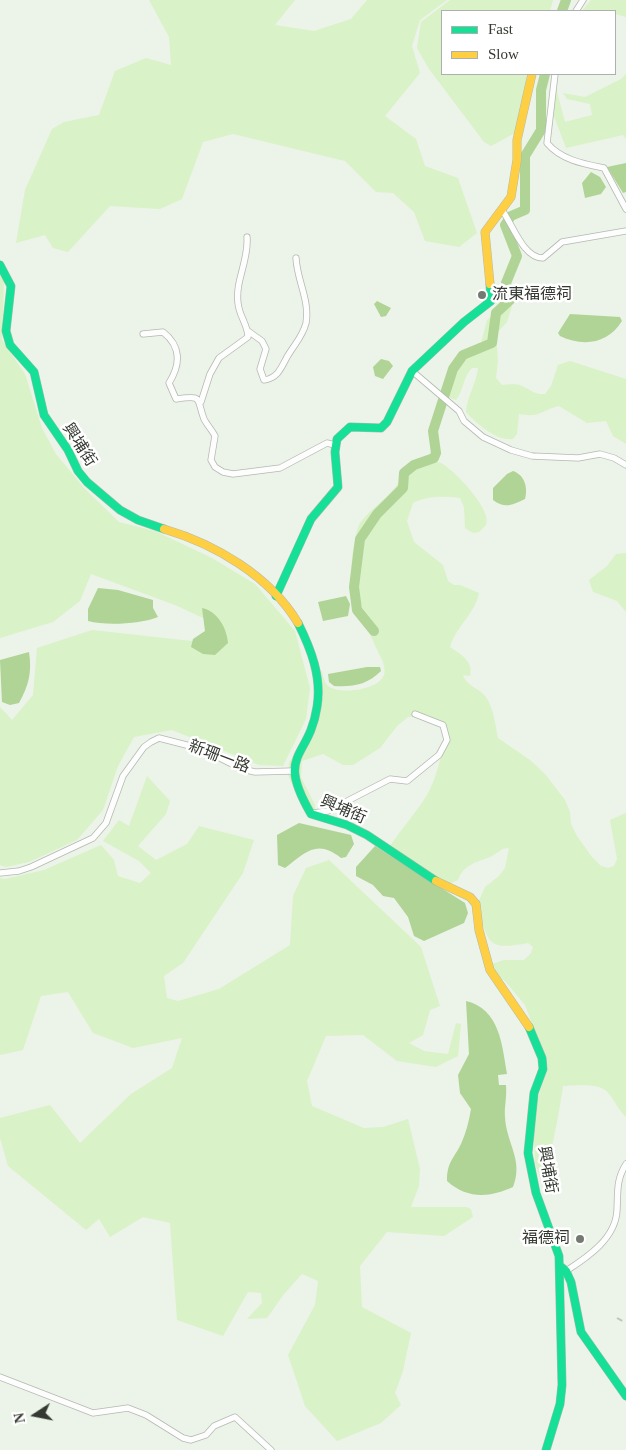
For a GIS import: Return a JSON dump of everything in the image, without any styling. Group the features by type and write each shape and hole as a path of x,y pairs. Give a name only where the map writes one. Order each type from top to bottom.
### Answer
{"street":[{"path":"276,596 285,582 300,540 318,508 336,491 340,478 334,451 340,434 347,427 358,425 381,428 387,424 392,418 406,380 412,371 464,322 491,301 485,232 492,220 511,197 517,160 517,140 525,112 532,75"},
{"path":"555,75 547,143 554,151 581,164 604,168 626,209"},
{"path":"502,210 527,252 535,258 544,258 562,242 626,231"},
{"path":"247,237 245,263 237,302 248,331 248,337 241,344 224,353 219,358 210,374 201,402 205,422 215,436 211,460 215,467 223,472 233,474 280,468 327,443 335,445"},
{"path":"248,331 262,341 266,349 260,369 264,380 270,379 279,373 299,340 306,322 305,297 296,274 296,258"},
{"name":"興埔街","path":"0,265 10,283 13,300 6,332 8,341 33,371 38,383 42,409 50,426 86,481 124,512 182,534 215,550 248,571 276,596 297,621 306,640 318,695 313,725 296,756 293,771 301,795 311,814 347,825 367,835 389,852 437,881 470,897 476,904 479,930 490,970 529,1027 542,1058 543,1069 534,1093 528,1153 536,1193 563,1268 560,1291 562,1385 560,1404 546,1450"},
{"path":"143,334 163,332 169,337 176,347 178,361 177,371 169,383 172,395 176,399 197,398 201,402"},
{"path":"412,371 459,411 464,421 483,437 511,450 532,456 550,457 578,458 600,454 614,458 626,465"},
{"path":"311,814 328,811 390,779 407,781 439,755 447,740 443,725 415,714"},
{"name":"新珊一路","path":"0,873 31,868 94,838 106,822 123,776 151,742 159,738 202,749 229,764 255,772 293,771"},
{"path":"626,1164 620,1174 616,1190 617,1210 610,1232 584,1259 563,1268 573,1288 581,1332 626,1396"},
{"path":"560,1291 566,1285 573,1288"},
{"path":"0,1377 93,1413 128,1408 146,1415 183,1438 192,1440 206,1435 214,1426 222,1421 238,1418 271,1450"}],"shaded area":[{"path":"149,0 295,0 275,25 314,31 351,19 367,0 447,0 420,20 412,46 420,73 385,116 416,139 425,166 458,178 477,233 459,247 425,241 414,212 393,193 376,192 345,161 233,134 203,142 182,199 160,209 110,206 68,252 53,248 45,235 16,243 25,190 52,129 64,122 99,115 115,71 146,58 171,65 169,37"},
{"path":"450,0 553,0 550,10 441,10 441,75 527,75 521,115 515,133 491,146 484,142 429,69 417,48 421,22"},
{"path":"591,0 626,0 626,17 616,14 616,10 583,10"},
{"path":"626,74 626,139 623,135 566,148 552,111 556,88 565,122 592,115 590,104 567,99 563,93 585,97 621,79"},
{"path":"626,163 626,192 623,193 607,167"},
{"path":"591,172 600,177 606,187 601,194 585,198 582,183"},
{"path":"0,275 4,281 2,340 25,374 42,428 56,454 85,489 119,522 155,531 212,558 255,584 295,631 310,688 306,719 283,766 259,765 172,730 134,737 118,766 103,810 77,840 29,862 6,867 0,865 0,707 12,720 33,695 37,648 92,630 210,643 218,625 175,605 91,574 80,601 53,622 0,638"},
{"path":"377,301 391,308 386,316 381,317 374,304"},
{"path":"509,304 512,306 507,322 496,334 498,361 496,378 502,385 519,385 536,393 545,394 551,386 558,365 570,361 626,379 626,444 613,436 606,421 587,423 559,406 536,415 519,414 517,434 513,439 507,439 494,434 481,426 466,412 478,368 472,368 469,371 456,400 447,397 448,384 460,355 479,351 487,320"},
{"path":"570,314 620,317 622,321 610,335 602,339 577,342 560,336 558,333"},
{"path":"381,359 389,361 393,366 383,379 375,376 373,367"},
{"path":"425,461 441,463 454,473 478,500 487,518 486,525 479,532 473,533 465,528 464,507 460,498 442,497 424,499 413,503 407,521 414,542 443,565 448,581 454,585 460,585 479,593 474,607 456,633 450,647 462,655 468,662 471,671 470,676 463,675 467,682 488,700 498,738 530,760 545,774 565,800 570,812 571,824 577,836 601,866 608,868 614,866 617,859 610,820 626,813 626,1117 605,1090 594,1086 563,1086 558,1119 543,1180 540,1178 535,1163 533,1112 548,1067 525,1005 505,981 495,974 492,964 504,960 524,960 531,953 533,947 528,943 504,946 497,945 491,941 487,936 477,905 485,887 499,876 505,868 509,848 467,867 458,880 449,884 390,850 390,846 423,802 431,788 442,752 444,727 428,715 408,717 398,725 380,748 353,765 343,765 323,754 302,761 301,777 315,805 315,812 312,814 303,809 288,775 289,762 302,746 315,711 316,674 322,671 328,686 333,689 348,691 373,685 384,675 383,662 363,618 354,588 352,557 356,534 360,523 395,487 405,471"},
{"path":"513,471 525,482 525,499 505,505 497,503 493,500 493,488 507,474"},
{"path":"626,553 626,612 617,601 593,592 589,580 607,566 616,554"},
{"path":"98,588 118,590 153,600 153,608 158,617 123,624 88,621 88,609"},
{"path":"346,596 350,604 348,616 323,621 318,602"},
{"path":"202,608 213,613 221,621 226,632 228,643 215,655 203,654 191,647 193,639 205,631"},
{"path":"29,652 29,678 19,703 10,705 2,702 0,660"},
{"path":"367,667 380,667 381,671 365,682 354,685 334,686 329,682 328,674"},
{"path":"147,776 170,801 166,814 138,846 156,860 187,844 199,826 254,840 243,873 183,963 164,976 167,998 178,1001 219,989 290,945 293,896 306,868 329,860 421,947 440,1006 430,1010 423,1035 409,1043 424,1051 448,1054 456,1023 461,1024 458,1056 436,1067 397,1061 363,1035 326,1036 307,1081 312,1106 364,1128 383,1127 408,1119 420,1169 419,1186 411,1207 466,1207 471,1209 473,1217 444,1236 387,1232 360,1266 362,1307 411,1333 403,1371 395,1393 401,1405 381,1423 337,1441 305,1406 288,1355 315,1305 318,1281 302,1274 284,1294 267,1318 247,1319 262,1303 261,1293 248,1292 223,1336 177,1320 170,1223 143,1217 110,1237 99,1219 86,1230 8,1166 0,1138 0,1118 50,1105 80,1143 131,1094 172,1068 182,1038 133,1048 93,1033 68,992 41,996 23,1050 0,1055 0,878 5,879 44,870 101,845 114,860 118,876 140,883 151,873 139,861 103,841 119,820 129,826"},
{"path":"299,823 351,835 354,844 346,857 341,858 325,849 312,850 285,868 278,865 277,835"},
{"path":"375,846 465,903 468,913 464,923 424,941 414,936 408,917 394,898 383,896 373,885 356,876 356,867"},
{"path":"466,1001 477,1005 493,1020 501,1040 507,1074 498,1075 499,1085 506,1085 505,1117 508,1135 516,1160 516,1177 513,1187 487,1195 470,1194 447,1181 449,1165 463,1140 471,1109 460,1093 458,1075 469,1054"}],"waterway":[{"path":"562,10 566,0"},
{"path":"374,631 357,610 354,587 360,539 377,514 403,488 404,473 414,465 434,458 436,453 433,431 453,369 463,355 492,343 496,313 510,300 506,283 517,256 505,225 511,216 525,210 525,156 541,130 541,90 545,75"}],"railway":[{"path":"617,1318 626,1323"}],"traffic: fast":[{"path":"0,265 11,286 6,331 10,345 34,372 44,415 68,450 78,471 87,482 120,510 138,520 164,529"},
{"path":"276,596 311,519 338,487 335,452 337,439 350,427 381,428 387,422 412,371 464,322 491,301 490,284"},
{"path":"298,623 311,653 318,685 317,707 313,724 297,757 295,767 296,779 301,794 311,814 347,825 367,835 436,881"},
{"path":"529,1027 542,1058 543,1069 534,1093 528,1153 536,1193 559,1256 562,1385 560,1404 546,1450"},
{"path":"560,1266 566,1271 571,1282 581,1332 626,1396"}],"traffic: slow":[{"path":"490,284 485,232 511,197 517,160 517,140 532,75"},
{"path":"164,529 203,543 240,564 272,591 298,623"},
{"path":"436,881 470,897 476,904 479,930 490,970 529,1027"}],"place":[{"name":"流東福德祠","path":"482,295"},
{"name":"福德祠","path":"580,1239"}]}
